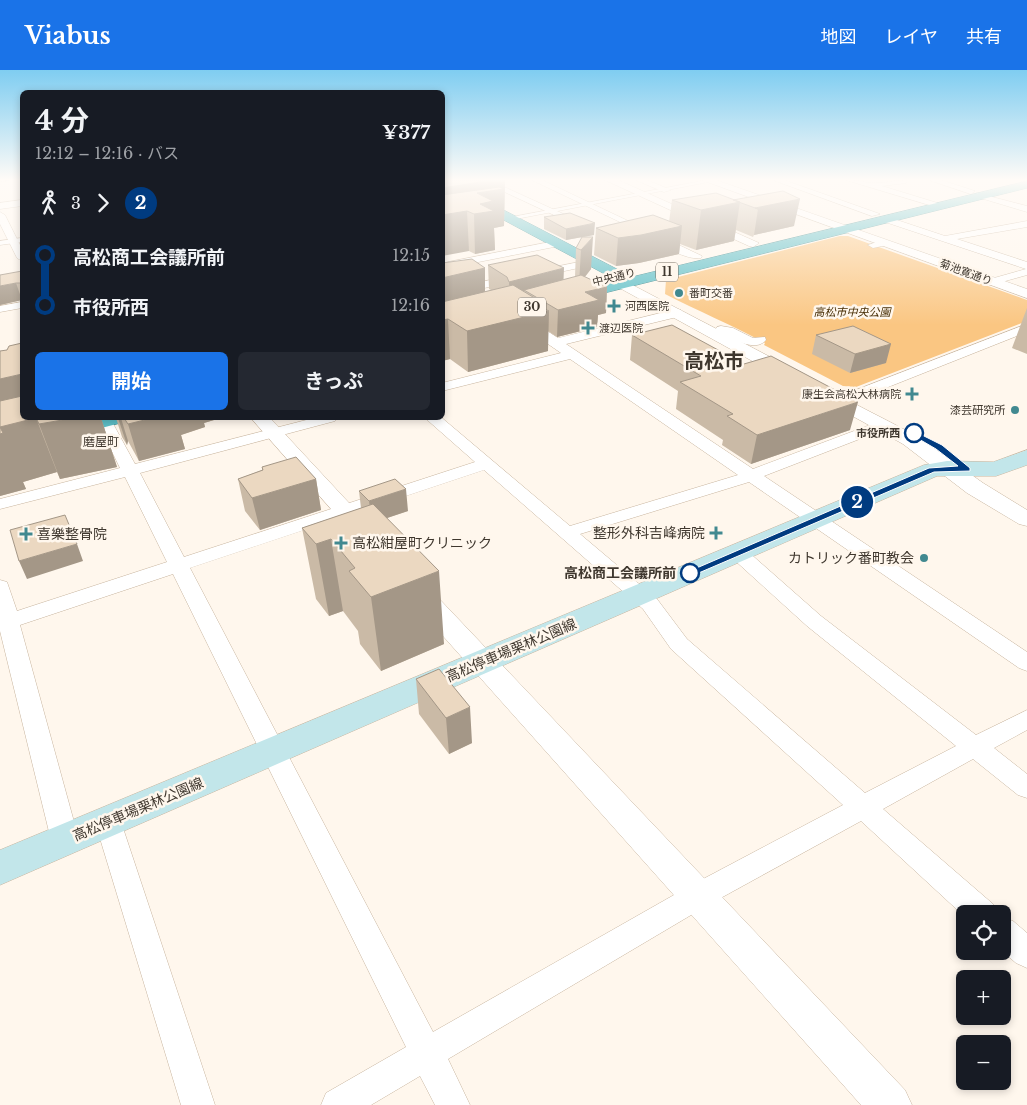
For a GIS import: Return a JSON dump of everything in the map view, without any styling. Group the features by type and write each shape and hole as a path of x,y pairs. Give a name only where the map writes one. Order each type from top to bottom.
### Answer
{"highway":[{"path":"515,228 581,259"},
{"path":"526,228 619,279"},
{"name":"中央通り","path":"557,296 697,256 826,228"},
{"name":"中央通り","path":"619,279 828,228"},
{"path":"0,436 62,420"},
{"path":"0,448 107,420"}],"main road":[{"name":"高松停車場栗林公園線","path":"0,868 932,470 996,469 1027,457"}],"street":[{"path":"0,244 18,241 9,228"},
{"path":"591,228 597,231"},
{"path":"640,228 648,232 652,237 697,256"},
{"path":"721,228 753,243"},
{"name":"菊池寛通り","path":"843,228 875,243 1027,294"},
{"path":"916,228 1027,266"},
{"path":"945,238 1002,228"},
{"path":"638,240 668,233"},
{"path":"445,265 550,245"},
{"path":"445,293 476,288 581,259 594,250"},
{"path":"445,266 487,295"},
{"path":"992,282 1027,272"},
{"path":"619,279 677,313 910,440 1027,510"},
{"path":"619,279 721,330 806,380 848,398 933,443 982,493 1027,519"},
{"path":"0,309 20,305"},
{"path":"521,312 556,343 749,476 816,519 1027,663"},
{"path":"556,343 677,313"},
{"path":"848,398 966,348 1027,328"},
{"path":"721,330 728,331 752,342 760,340"},
{"path":"445,386 574,354"},
{"path":"777,376 806,380"},
{"path":"111,420 132,470 272,752 454,1105"},
{"path":"0,504 132,470 267,425 312,420"},
{"path":"435,420 640,595 679,644 973,905"},
{"path":"267,425 385,556"},
{"path":"568,532 749,476 883,425"},
{"path":"4,622 487,464"},
{"path":"738,553 814,621 1027,788"},
{"path":"404,577 890,1105"},
{"path":"0,586 4,622 65,840"},
{"path":"338,1105 698,896 1027,719"},
{"path":"108,822 198,1105"},
{"path":"1011,939 1027,953"}],"green space":[{"name":"高松市中央公園","path":"840,236 848,236 1027,300 1027,321 856,387 843,386 764,345 765,343 753,336 665,294 666,280"}],"building":[{"path":"597,228 672,228 641,235 618,238"},
{"path":"582,237 593,237 581,250 576,248"},
{"path":"537,255 564,268 509,282 507,277 488,265"},
{"path":"472,259 485,268 445,277 445,263"},
{"path":"20,271 20,283 0,286 0,275"},
{"path":"581,275 607,287 585,292 599,300 558,310 524,290"},
{"path":"513,285 543,303 536,305 549,311 467,331 448,319 445,320 445,301"},
{"path":"672,325 744,364 771,356 858,402 757,435 727,416 733,414 680,382 701,376 632,335"},
{"path":"853,326 891,344 855,354 816,335"},
{"path":"20,343 20,374 0,379 0,351 7,350 9,346"},
{"path":"20,396 20,420 28,420 0,427 0,401"},
{"path":"37,420 62,420 39,424"},
{"path":"125,420 145,420 128,424"},
{"path":"296,457 316,479 252,498 238,479 263,470 262,467"},
{"path":"395,479 406,489 369,501 359,491"},
{"path":"373,504 439,571 371,597 349,571 355,568 331,539 316,544 302,528"},
{"path":"65,515 77,544 19,561 10,530"},
{"path":"439,669 470,707 446,718 416,679"}],"bus line":[{"name":"2","path":"690,573 932,470 947,468 967,470 939,447 914,433"}],"place":[{"name":"番町交番","path":"679,293"},
{"name":"河西医院","path":"614,306"},
{"name":"渡辺医院","path":"588,328"},
{"name":"康生会高松大林病院","path":"912,394"},
{"name":"漆芸研究所","path":"1015,410"},
{"name":"市役所西","path":"914,433"},
{"name":"整形外科吉峰病院","path":"716,533"},
{"name":"喜樂整骨院","path":"26,534"},
{"name":"高松紺屋町クリニック","path":"341,543"},
{"name":"カトリック番町教会","path":"924,558"},
{"name":"高松商工会議所前","path":"690,573"}],"district":[{"name":"高松市","path":"714,361"},
{"name":"磨屋町","path":"101,442"}]}
